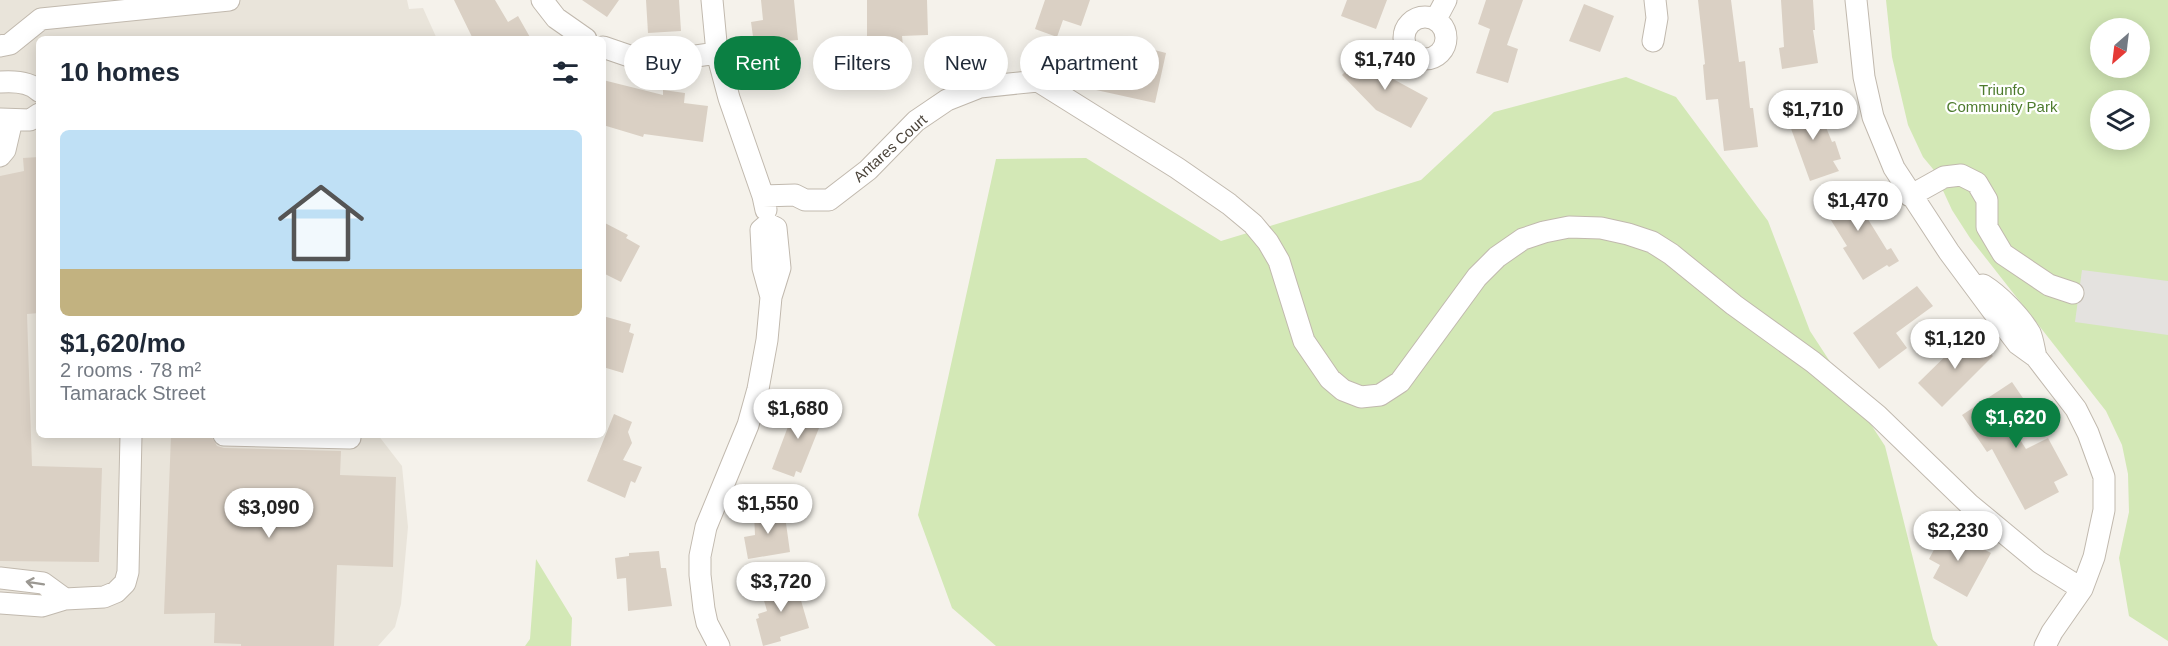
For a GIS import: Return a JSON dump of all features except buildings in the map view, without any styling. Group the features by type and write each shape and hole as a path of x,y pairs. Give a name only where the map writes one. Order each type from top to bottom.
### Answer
{"street":[{"path":"36,88 14,81 1,82 5,45 41,19 122,5 229,0"},
{"path":"542,0 556,18 582,36"},
{"path":"712,0 715,36"},
{"path":"1436,19 1446,0"},
{"path":"1653,41 1657,18 1655,0"},
{"path":"1856,0 1864,77 1873,117 1894,168 1910,196 1965,274 1994,292 2030,334 2036,357 2076,409 2088,433 2104,477 2104,510 2094,557 2082,589 2045,646"},
{"path":"606,48 641,60 675,59 714,53"},
{"name":"Antares Court","path":"763,196 795,195 805,186 844,189 868,170 916,121 947,100 980,87 1038,81 1177,168 1229,204 1253,224 1280,261 1304,341 1330,379 1343,390 1361,397 1380,395 1400,382 1477,277 1497,257 1523,239 1569,227 1601,228 1628,234 1652,242 1671,254 1734,305 1813,362 1877,415 1969,504 2039,562 2082,589"},
{"path":"719,646 707,623 704,609 700,575 702,547 706,527 753,408 767,340 771,297 763,268 761,230 768,224 763,196 727,90"},
{"path":"0,156 5,150 6,120 30,120 36,116"},
{"path":"1910,196 1944,177 1961,175 1977,183 1987,200 1987,227 2003,254 2049,285 2073,292"},
{"path":"0,603 42,606 65,599 104,597 116,592 125,583 128,572 131,438"},
{"path":"0,578 43,584 65,599"}],"shaded area":[{"path":"0,0 407,0 409,9 423,8 436,36 36,36 36,438 380,438 402,466 408,527 401,604 395,627 378,646 0,646"},
{"path":"2082,270 2168,281 2168,335 2075,322"}],"green space":[{"name":"Triunfo Community Park","path":"1886,0 2168,0 2168,641 2129,616 2119,558 2129,512 2128,474 2122,445 2106,411 1970,238 1952,210 1933,169 1923,157 1908,125 1892,57"},
{"path":"1626,77 1676,97 1768,221 1810,331 1885,446 1933,639 1938,646 996,646 952,608 918,515 996,159 1086,158 1221,241 1421,180 1494,112"},
{"path":"536,559 572,618 571,646 525,646 530,639"}]}
